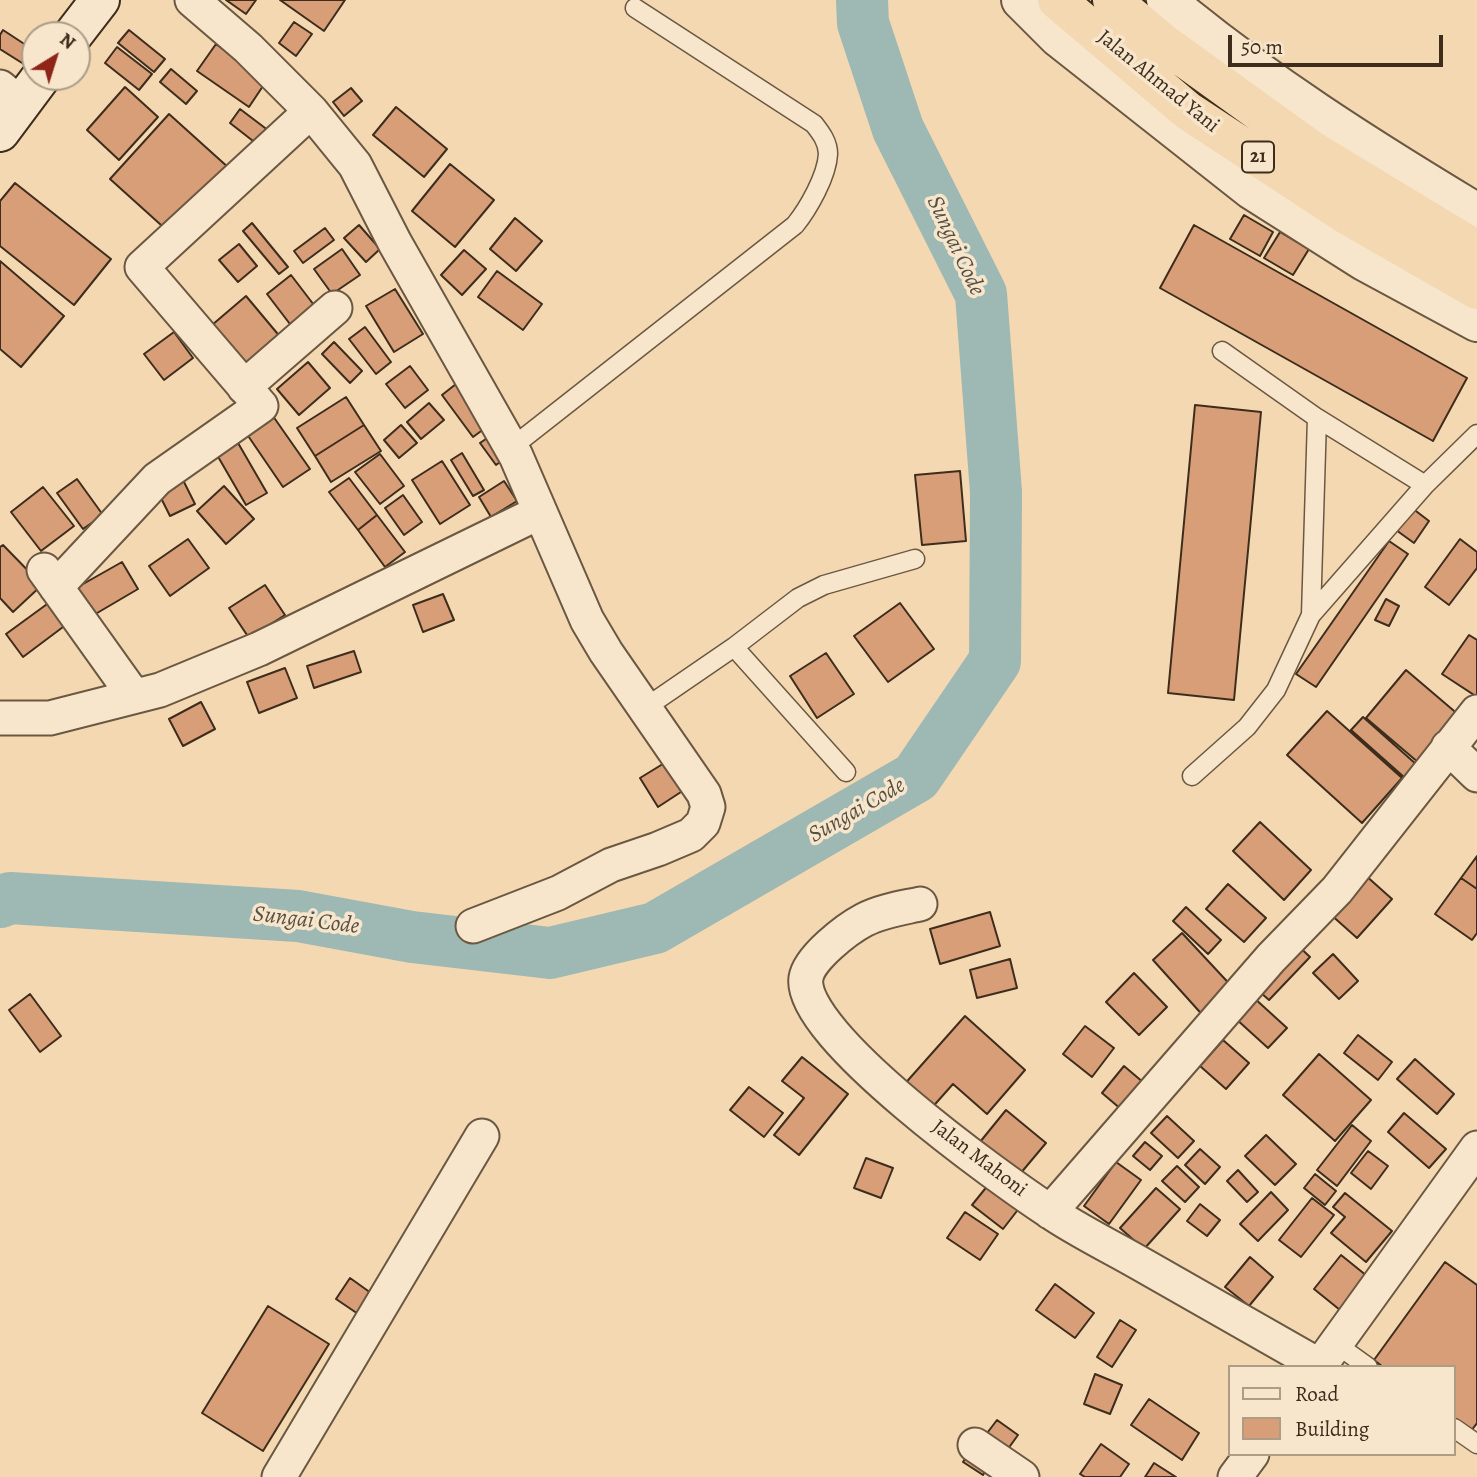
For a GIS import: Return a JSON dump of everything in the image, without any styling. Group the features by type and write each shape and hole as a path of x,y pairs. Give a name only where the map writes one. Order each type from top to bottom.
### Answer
{"highway":[{"name":"Jalan Ahmad Yani","path":"1057,0 1188,111 1348,216 1477,290"},
{"name":"Jalan Ahmad Yani","path":"1112,0 1166,45 1312,150 1477,250"}],"street":[{"path":"84,21 100,0"},
{"path":"192,0 247,48 312,111 355,165 395,243 511,448 587,620 704,794 708,807 703,823 691,835 611,865 558,893 473,926"},
{"path":"1021,0 1058,37 1252,190 1364,261 1477,323"},
{"path":"1169,1 1276,86 1373,150 1477,213"},
{"path":"134,696 49,578 156,479 261,406 142,267 312,111"},
{"path":"244,387 335,308"},
{"path":"0,718 50,718 160,690 259,649 540,512"},
{"path":"1049,1212 1271,958 1337,890 1477,712"},
{"path":"1448,747 1477,775"},
{"name":"Jalan Mahoni","path":"920,904 865,919 832,942 816,960 806,978 808,999 827,1026 861,1064 904,1104 1049,1212 1325,1359"},
{"path":"279,1477 482,1136"},
{"path":"1325,1359 1477,1148"},
{"path":"975,1445 1022,1477"},
{"path":"1235,1477 1251,1456"}],"lane":[{"path":"511,448 790,230 806,211 828,156 823,135 814,124 635,8"},
{"path":"1222,351 1317,418 1425,485"},
{"path":"1311,615 1317,418"},
{"path":"1192,776 1247,727 1276,690 1311,615 1425,485 1477,434"},
{"path":"645,708 734,647 798,598 824,584 915,559"},
{"path":"734,647 846,772"},
{"path":"1325,1359 1357,1365"},
{"path":"1456,1429 1477,1444"}],"building":[{"path":"226,0 256,0 246,14"},
{"path":"280,0 345,0 324,31"},
{"path":"294,22 312,34 296,56 279,43"},
{"path":"3,30 21,42 21,62 0,49 0,35"},
{"path":"129,30 165,59 154,72 118,43"},
{"path":"216,44 267,80 249,107 197,71"},
{"path":"117,47 152,74 139,90 105,63"},
{"path":"171,69 197,91 186,104 160,82"},
{"path":"125,87 158,117 119,160 87,130"},
{"path":"351,88 362,101 344,116 333,102"},
{"path":"396,107 447,149 424,177 373,135"},
{"path":"240,109 273,134 262,148 230,123"},
{"path":"169,114 230,169 171,234 110,179"},
{"path":"450,164 494,200 455,247 412,211"},
{"path":"15,183 111,259 74,305 0,246 0,201"},
{"path":"1244,215 1273,232 1260,256 1230,239"},
{"path":"515,218 542,241 516,271 490,249"},
{"path":"252,223 288,267 279,274 243,231"},
{"path":"359,225 380,249 366,262 344,238"},
{"path":"1194,225 1467,378 1433,441 1160,288"},
{"path":"325,228 334,240 303,263 294,251"},
{"path":"1280,232 1309,249 1293,275 1264,258"},
{"path":"239,244 257,266 238,282 219,260"},
{"path":"342,249 360,275 332,294 314,269"},
{"path":"464,250 486,269 462,295 441,275"},
{"path":"0,261 64,316 21,367 0,349"},
{"path":"497,271 542,304 523,330 478,297"},
{"path":"291,275 317,309 293,328 267,294"},
{"path":"395,289 423,334 394,352 366,306"},
{"path":"246,296 287,345 247,380 205,331"},
{"path":"365,327 391,362 376,374 349,339"},
{"path":"174,332 193,358 164,380 144,354"},
{"path":"334,342 362,371 350,383 322,354"},
{"path":"308,362 330,388 299,415 277,389"},
{"path":"410,366 428,390 405,408 386,384"},
{"path":"456,384 488,426 473,437 442,395"},
{"path":"346,397 364,425 315,456 297,428"},
{"path":"429,403 444,420 421,439 407,422"},
{"path":"1195,405 1261,412 1234,700 1168,693"},
{"path":"268,409 310,469 283,487 242,427"},
{"path":"364,425 381,451 331,482 315,456"},
{"path":"401,425 417,443 399,458 384,440"},
{"path":"496,432 511,454 496,465 480,443"},
{"path":"234,436 267,493 246,505 213,448"},
{"path":"462,453 484,490 473,496 451,460"},
{"path":"380,454 404,486 380,504 355,472"},
{"path":"442,461 470,505 440,524 412,480"},
{"path":"960,471 966,541 922,545 915,475"},
{"path":"179,472 195,504 170,516 154,484"},
{"path":"349,478 377,515 358,530 329,492"},
{"path":"77,479 103,515 83,529 57,493"},
{"path":"504,481 517,501 491,517 479,497"},
{"path":"224,486 254,519 226,544 197,511"},
{"path":"43,487 74,526 41,551 11,512"},
{"path":"403,495 422,522 404,535 385,508"},
{"path":"1412,508 1429,521 1414,543 1396,530"},
{"path":"377,515 405,552 385,567 358,530"},
{"path":"188,539 209,568 170,596 149,566"},
{"path":"1460,539 1477,552 1477,568 1449,605 1425,587"},
{"path":"1389,541 1408,554 1316,687 1296,674"},
{"path":"3,545 42,585 13,612 0,598 0,547"},
{"path":"122,562 138,589 92,616 76,588"},
{"path":"265,585 285,615 249,638 229,608"},
{"path":"443,594 454,620 423,632 413,605"},
{"path":"54,599 71,621 23,657 6,634"},
{"path":"1386,599 1399,606 1389,626 1375,620"},
{"path":"900,603 934,649 888,682 854,636"},
{"path":"1469,635 1477,640 1477,697 1442,674"},
{"path":"354,651 361,672 314,688 307,666"},
{"path":"826,653 854,694 817,718 790,676"},
{"path":"285,668 297,698 259,713 247,682"},
{"path":"1406,670 1460,716 1419,763 1366,718"},
{"path":"201,702 215,729 183,746 169,719"},
{"path":"1327,711 1402,778 1362,823 1287,755"},
{"path":"1363,717 1417,765 1405,778 1351,730"},
{"path":"666,762 684,790 658,807 640,778"},
{"path":"1260,822 1311,870 1284,900 1233,851"},
{"path":"1477,856 1477,889 1461,878"},
{"path":"1364,874 1392,899 1357,938 1329,913"},
{"path":"1461,878 1477,889 1477,933 1472,940 1435,914"},
{"path":"1228,884 1266,918 1244,942 1206,909"},
{"path":"1186,907 1221,940 1208,954 1173,921"},
{"path":"990,912 1000,946 940,964 930,929"},
{"path":"1182,933 1237,992 1207,1020 1153,960"},
{"path":"1293,941 1310,957 1269,1000 1252,985"},
{"path":"1333,954 1358,981 1339,999 1313,973"},
{"path":"1010,959 1017,988 977,998 970,970"},
{"path":"1134,973 1167,1007 1139,1035 1106,1002"},
{"path":"30,994 61,1036 40,1052 9,1010"},
{"path":"1253,997 1287,1028 1268,1048 1235,1018"},
{"path":"965,1016 1025,1070 987,1114 953,1084 929,1111 902,1087"},
{"path":"1085,1026 1114,1048 1092,1077 1063,1054"},
{"path":"1358,1035 1392,1062 1378,1080 1344,1053"},
{"path":"1223,1040 1249,1063 1226,1089 1200,1066"},
{"path":"1319,1054 1371,1100 1335,1141 1283,1095"},
{"path":"802,1057 848,1094 799,1155 774,1135 804,1098 782,1081"},
{"path":"1415,1059 1454,1094 1437,1114 1397,1079"},
{"path":"1124,1066 1144,1083 1122,1110 1102,1093"},
{"path":"749,1087 783,1113 764,1137 730,1110"},
{"path":"1006,1110 1046,1143 1020,1174 980,1142"},
{"path":"1404,1113 1446,1149 1429,1168 1388,1132"},
{"path":"1167,1116 1194,1141 1178,1158 1151,1133"},
{"path":"1352,1125 1371,1141 1337,1186 1317,1170"},
{"path":"1266,1135 1296,1164 1275,1185 1245,1156"},
{"path":"1145,1142 1162,1156 1150,1170 1133,1156"},
{"path":"1200,1149 1220,1167 1205,1184 1185,1165"},
{"path":"1368,1151 1388,1166 1371,1189 1351,1173"},
{"path":"866,1158 893,1168 881,1198 854,1188"},
{"path":"1116,1162 1141,1180 1109,1224 1084,1206"},
{"path":"1177,1166 1199,1187 1185,1202 1162,1181"},
{"path":"1238,1170 1258,1192 1247,1202 1227,1181"},
{"path":"997,1174 1027,1198 1003,1229 972,1205"},
{"path":"1315,1174 1336,1191 1325,1205 1304,1188"},
{"path":"1156,1188 1180,1209 1144,1249 1120,1228"},
{"path":"1271,1192 1288,1210 1258,1241 1240,1224"},
{"path":"1345,1193 1392,1231 1366,1262 1331,1233 1345,1217 1333,1207"},
{"path":"1312,1198 1334,1215 1301,1257 1279,1240"},
{"path":"1200,1204 1220,1220 1207,1236 1187,1221"},
{"path":"965,1212 998,1234 980,1260 947,1238"},
{"path":"1341,1255 1367,1276 1340,1310 1314,1289"},
{"path":"1250,1257 1273,1277 1249,1306 1225,1287"},
{"path":"1445,1262 1477,1285 1477,1423 1471,1431 1456,1420 1456,1365 1380,1365 1374,1360"},
{"path":"350,1278 378,1298 364,1318 336,1299"},
{"path":"1055,1284 1094,1313 1075,1338 1036,1310"},
{"path":"268,1306 329,1344 263,1451 202,1413"},
{"path":"1120,1320 1136,1330 1112,1367 1097,1357"},
{"path":"1095,1374 1122,1385 1110,1414 1084,1404"},
{"path":"1149,1399 1199,1433 1182,1460 1131,1425"},
{"path":"997,1420 1018,1435 1000,1460 978,1445"},
{"path":"1101,1444 1129,1464 1120,1477 1085,1477 1080,1474"},
{"path":"972,1448 992,1461 983,1475 963,1462"},
{"path":"1154,1463 1176,1477 1145,1477"}],"waterway":[{"name":"Sungai Code","path":"0,902 10,898 298,916 412,937 550,953 655,928 916,777 995,661 996,492 981,294 898,129 863,23 862,0"}]}
